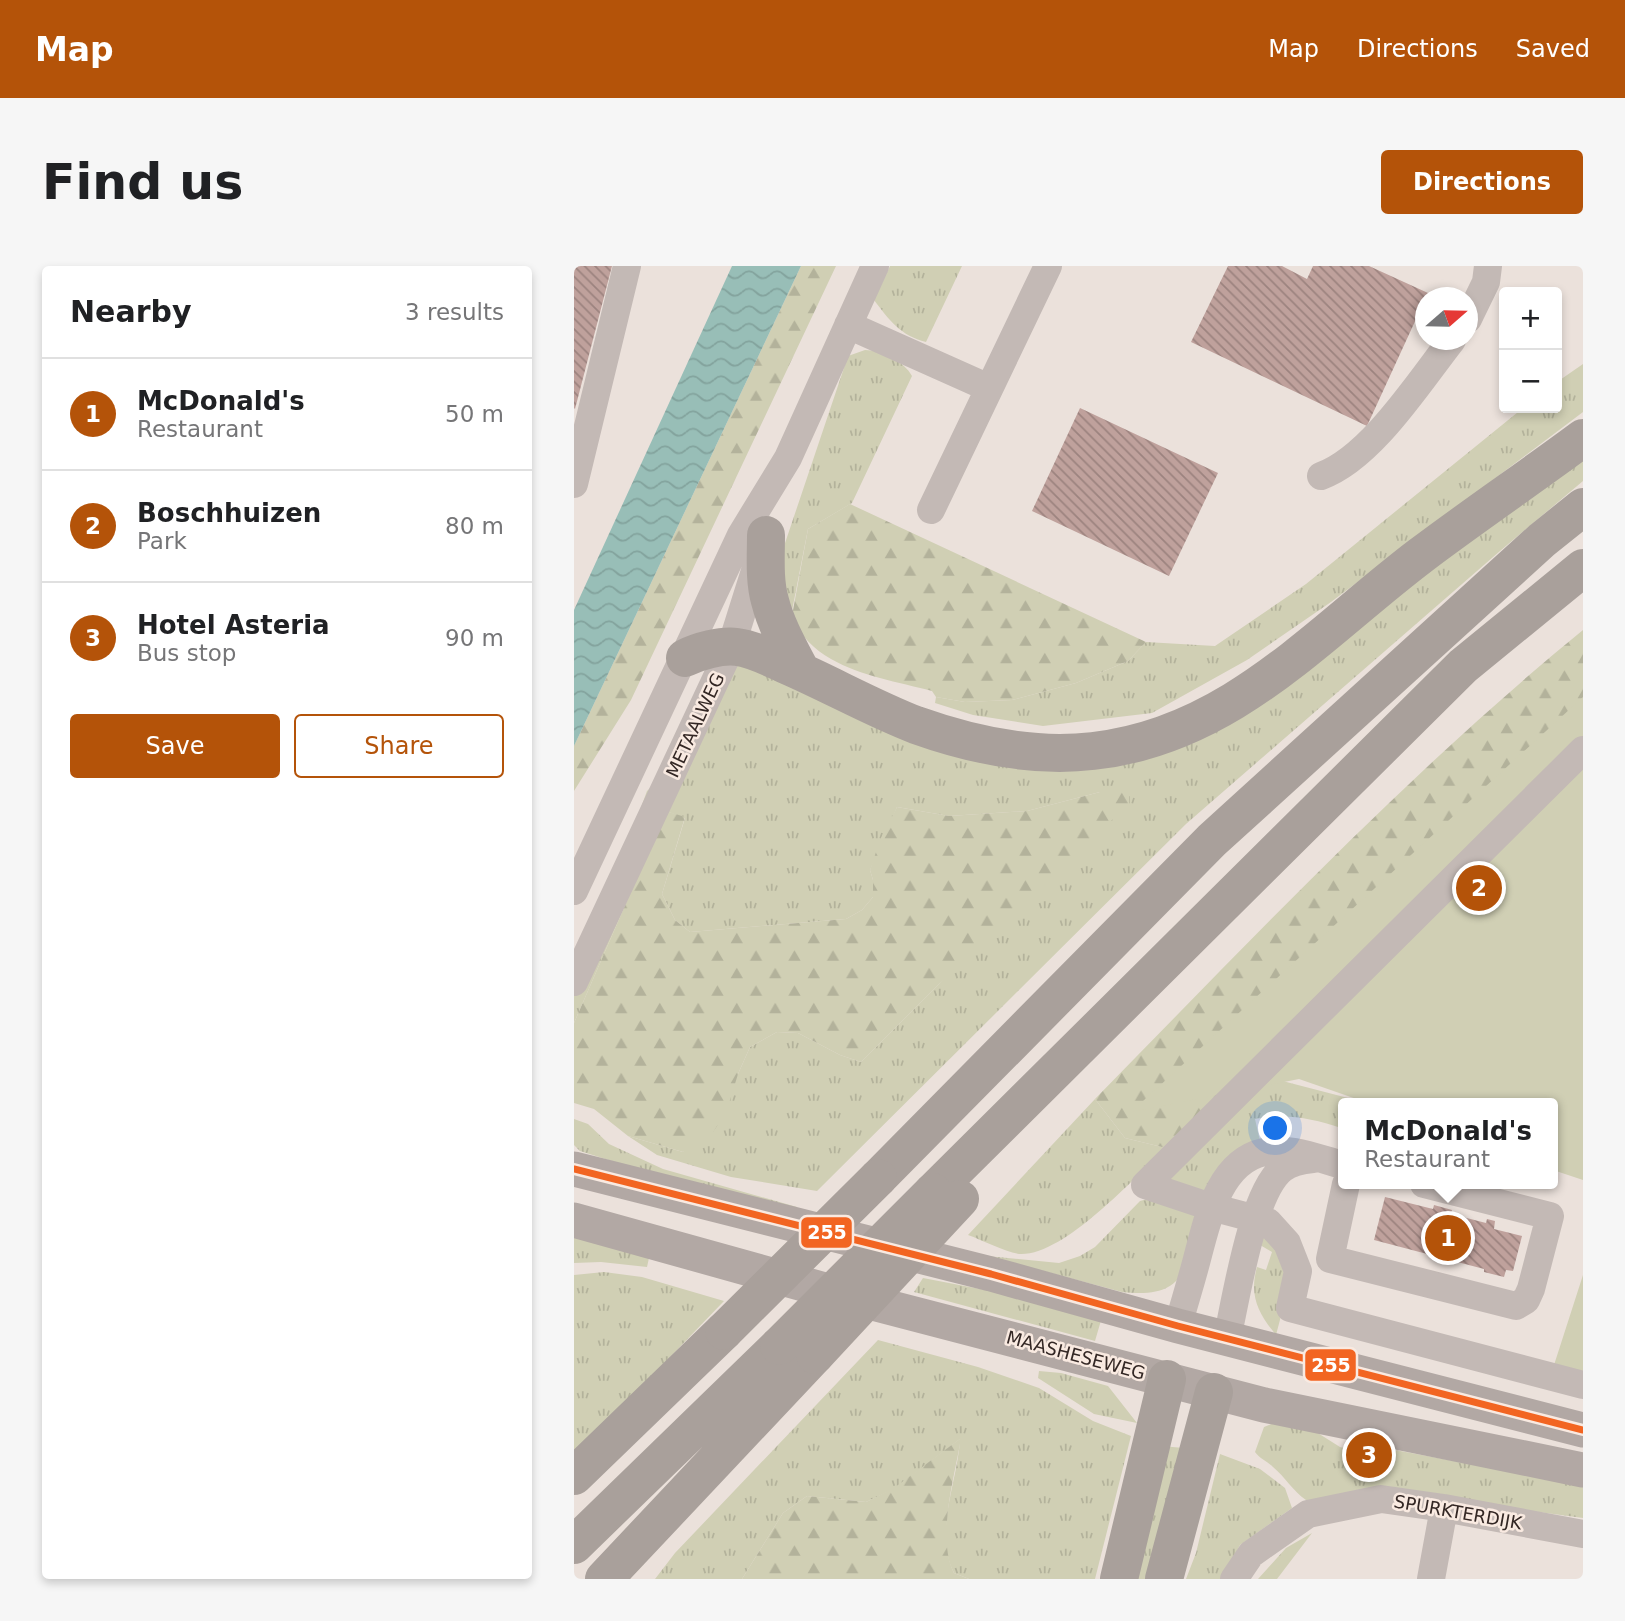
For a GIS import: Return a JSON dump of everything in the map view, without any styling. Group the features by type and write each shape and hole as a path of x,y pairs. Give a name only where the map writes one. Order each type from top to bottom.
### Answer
{"highway":[{"path":"685,657 694,653 738,647 801,671 915,724 991,746 1053,752 1093,751 1147,741 1189,727 1262,683 1418,557 1583,438"},
{"path":"574,1476 878,1178 1212,840 1542,540 1583,508"},
{"path":"766,535 769,599 782,634 801,671"},
{"path":"604,1579 797,1350 946,1195 985,1139 1464,666 1583,568"},
{"path":"574,1545 797,1350"},
{"path":"1119,1579 1167,1379"},
{"path":"1164,1579 1214,1392"}],"main road":[{"path":"574,1169 991,1274 1227,1339 1583,1430"},
{"name":"MAASHESEWEG","path":"574,1220 857,1299 1264,1405 1583,1470"},
{"path":"1167,1379 1178,1326"},
{"path":"1214,1392 1227,1339"}],"street":[{"path":"574,484 627,266"},
{"name":"METAALWEG","path":"574,891 741,535 788,458 875,266"},
{"path":"931,510 1048,266"},
{"path":"1478,298 1486,282 1488,266"},
{"path":"848,325 989,388"},
{"path":"1321,476 1336,471 1389,422 1444,350"},
{"name":"METAALWEG","path":"574,982 731,647 788,458"},
{"path":"1583,750 1145,1185 1268,1222 1287,1242 1298,1271 1290,1308 1583,1385"},
{"path":"1178,1326 1211,1207 1225,1181 1244,1162 1264,1152 1289,1151 1338,1171"},
{"path":"1227,1339 1255,1219 1269,1183 1283,1168 1300,1160 1338,1171"},
{"path":"1338,1181 1330,1259 1516,1306 1526,1300 1550,1216 1443,1189"},
{"name":"SPURKTERDIJK","path":"1234,1579 1251,1554 1308,1514 1381,1499 1583,1534"},
{"path":"1431,1579 1444,1508"}],"green space":[{"path":"801,266 836,266 631,700 574,791 574,746"},
{"path":"890,266 962,266 926,342 909,336 890,320 874,300"},
{"path":"865,350 892,358 912,376 852,503 808,529 790,621 780,558 848,356"},
{"path":"1583,364 1583,412 1331,602 1247,660 1152,713 1043,726 973,715 935,703 936,697 965,702 1012,700 1076,683 1128,661 1146,642 1215,646 1306,584 1517,413 1562,413 1562,379"},
{"path":"1583,445 1583,481 1186,824 817,1191 731,1177 657,1155 628,1136 683,1152 738,1074 750,1047 777,1032 798,1033 840,1055 861,1062 939,984 1100,792 1027,811 949,816 897,807 870,870 873,897 862,910 846,919 690,932 675,920 662,894 685,818 666,811 574,1023 574,991 647,791 666,773 734,658 813,685 1117,759"},
{"path":"850,504 1146,642 1128,661 1076,683 1012,700 965,702 936,697 932,691 880,678 843,665 814,647 791,621 808,529"},
{"path":"1583,630 1583,737 1166,1148 1125,1138 1095,1099 1394,799 1455,741"},
{"path":"1583,697 1583,1180 1558,1172 1558,1098 1354,1098 1299,1079 1131,1112"},
{"path":"1125,789 1129,804 861,1062 840,1055 798,1033 777,1032 750,1047 726,1113 713,1132 683,1152 628,1136 594,1109 574,1103 574,1023 666,811 685,817 662,894 675,920 690,932 846,919 862,910 873,897 870,870 880,840 897,807 949,816 1027,811 1100,792"},
{"path":"1267,1077 1348,1098 1338,1098 1338,1127 1298,1118 1277,1116 1255,1119 1260,1141 1208,1198 1173,1184 1170,1178"},
{"path":"1095,1099 1125,1138 1166,1148 1117,1196 1076,1230 1037,1252 1013,1253 968,1235"},
{"path":"574,1119 588,1124 609,1144 663,1169 797,1207 795,1210 580,1151 574,1145"},
{"path":"1155,1197 1202,1212 1193,1248 1182,1275 1161,1290 1144,1293 1122,1292 987,1256 1059,1263 1080,1256 1095,1247 1140,1201"},
{"path":"574,1228 649,1258 647,1267 601,1262 574,1263"},
{"path":"1266,1231 1285,1261 1286,1297 1276,1335 1260,1311 1254,1287 1257,1267 1266,1270 1272,1252 1260,1245"},
{"path":"604,1272 642,1277 724,1301 574,1457 574,1275"},
{"path":"1583,1275 1583,1371 1554,1365"},
{"path":"923,1278 1054,1303 1102,1317 1095,1341 914,1292"},
{"path":"878,1340 978,1367 1039,1388 1093,1421 1131,1436 1095,1579 969,1579 954,1573 948,1557 946,1524 960,1439 894,1489 866,1502 807,1496 783,1513 742,1579 655,1579 675,1553"},
{"path":"1039,1371 1061,1373 1108,1386 1137,1423 1094,1414 1038,1378"},
{"path":"1276,1422 1313,1430 1340,1447 1363,1453 1395,1450 1583,1485 1583,1518 1486,1505 1306,1500 1255,1452 1264,1427"},
{"path":"961,1438 948,1506 947,1542 954,1573 969,1579 742,1579 783,1513 807,1496 866,1502 894,1488"},
{"path":"1161,1446 1184,1448 1146,1579 1126,1579"},
{"path":"1220,1454 1260,1469 1285,1488 1292,1508 1240,1545 1222,1579 1186,1579 1196,1553"},
{"path":"1312,1533 1277,1579 1258,1579 1286,1548"}],"water":[{"path":"732,266 801,266 574,746 574,610"}],"building":[{"path":"574,266 612,266 575,409 574,408"},
{"path":"1228,266 1282,266 1307,279 1313,266 1369,266 1415,287 1415,321 1367,426 1191,342"},
{"path":"1080,408 1218,473 1169,576 1032,511"},
{"path":"1385,1197 1433,1209 1434,1205 1452,1210 1451,1214 1486,1223 1487,1219 1495,1221 1494,1229 1522,1236 1513,1271 1506,1270 1504,1277 1484,1272 1484,1269 1374,1240"}],"transit line":[{"name":"255","path":"574,1169 991,1274 1178,1326 1583,1430"}],"place":[{"name":"Boschhuizen","path":"1479,888"},
{"name":"McDonald's","path":"1448,1238"},
{"name":"Hotel Asteria","path":"1369,1455"}]}
